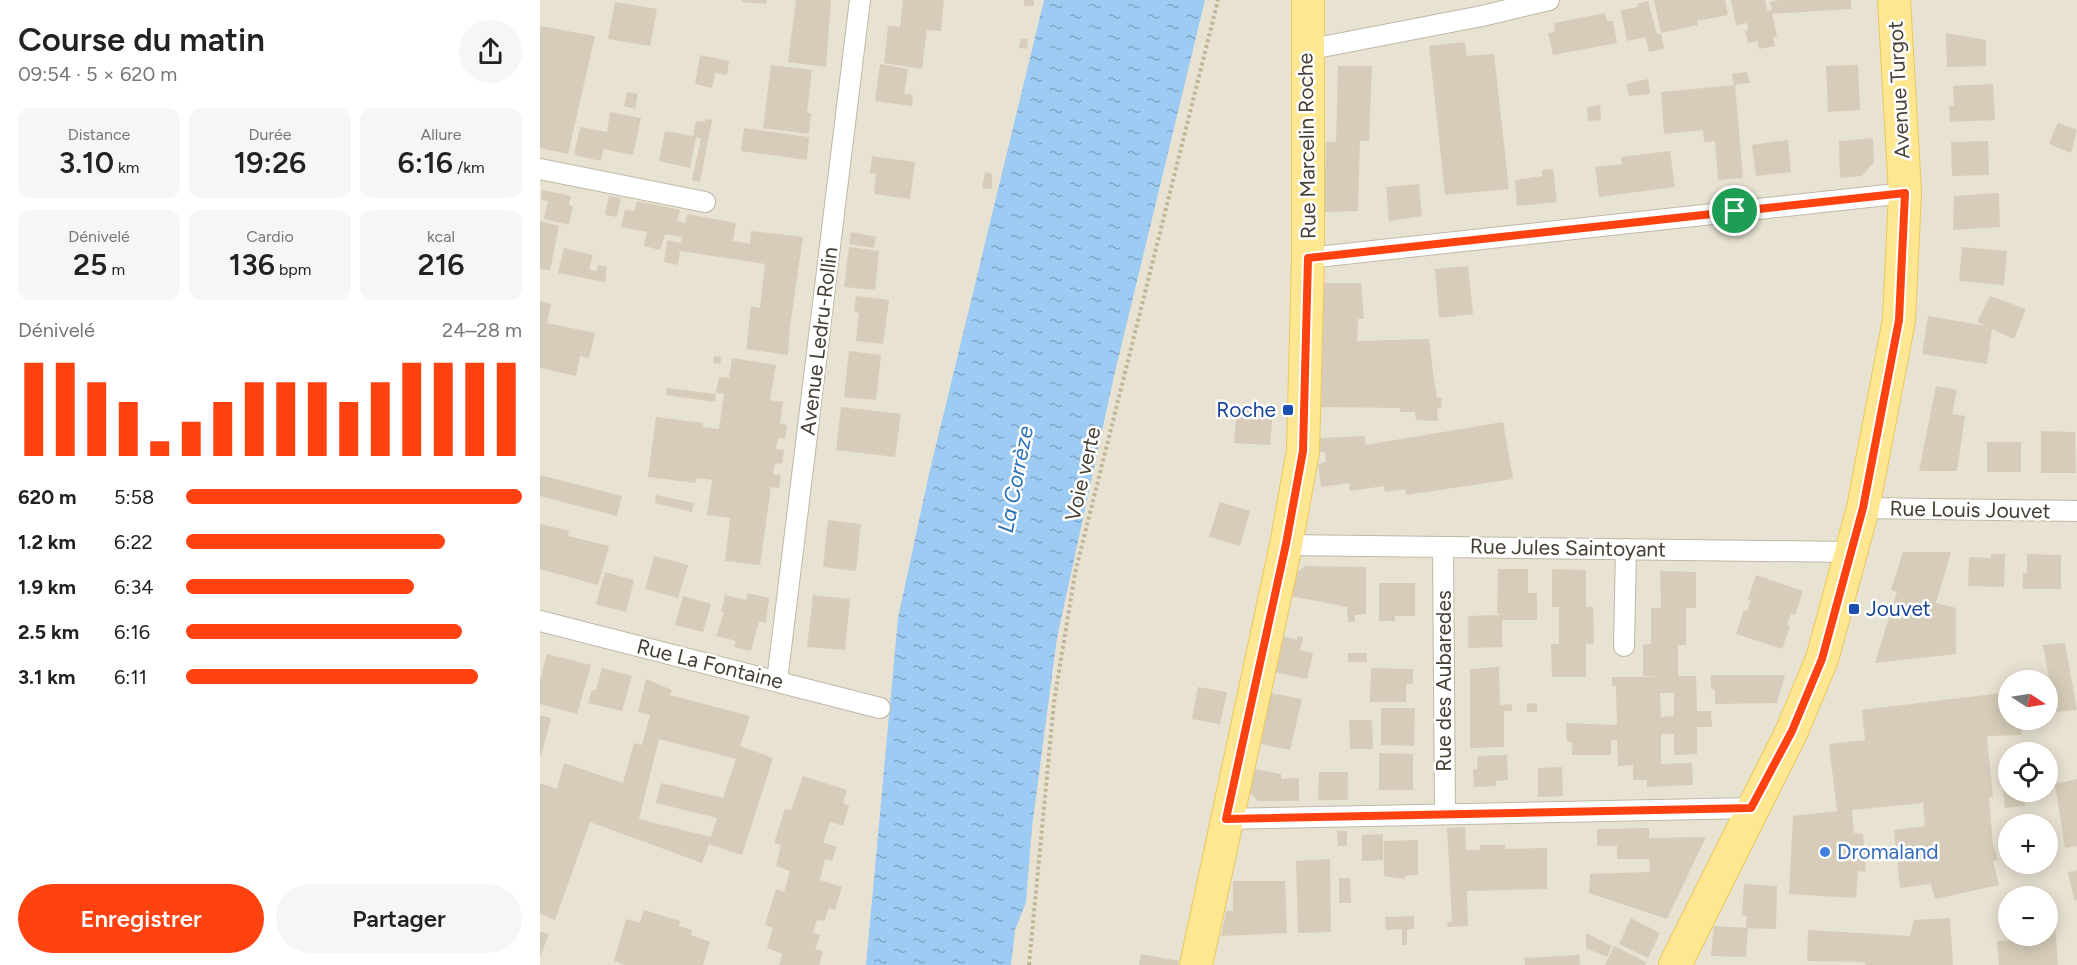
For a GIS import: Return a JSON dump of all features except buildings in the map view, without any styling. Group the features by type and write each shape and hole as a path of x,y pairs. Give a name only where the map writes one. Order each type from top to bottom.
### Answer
{"main road":[{"name":"Rue Marcelin Roche","path":"1196,965 1286,544 1303,451 1308,258 1306,50 1308,0"},
{"name":"Avenue Turgot","path":"1675,965 1751,808 1792,731 1822,659 1863,508 1899,320 1905,193 1894,0"}],"street":[{"name":"Avenue Ledru-Rollin","path":"777,681 860,0"},
{"path":"1306,50 1482,16 1549,0"},
{"path":"540,169 705,202"},
{"path":"1308,258 1905,193"},
{"name":"Rue Louis Jouvet","path":"1863,508 2077,511"},
{"name":"Rue Jules Saintoyant","path":"1286,544 1850,552"},
{"name":"Rue des Aubaredes","path":"1443,547 1445,814"},
{"path":"1624,646 1626,549"},
{"name":"Rue La Fontaine","path":"540,621 880,708"},
{"path":"1226,819 1751,808"}],"path":[{"name":"Voie verte","path":"1029,965 1054,702 1076,573 1218,0"}],"shaded area":[{"path":"540,0 2077,0 2077,965 540,965"}],"water":[{"name":"La Corrèze","path":"1044,0 1205,0 1114,376 1057,638 1032,827 1026,902 1015,930 1011,965 866,965 898,618 929,474"}],"place":[{"name":"Roche","path":"1288,410"},
{"name":"Jouvet","path":"1854,609"},
{"name":"Dromaland","path":"1825,852"}],"route":[{"path":"1905,193 1899,320 1863,508 1822,659 1792,731 1751,808 1226,819 1286,544 1303,451 1308,258 1735,211 1905,193"}]}
